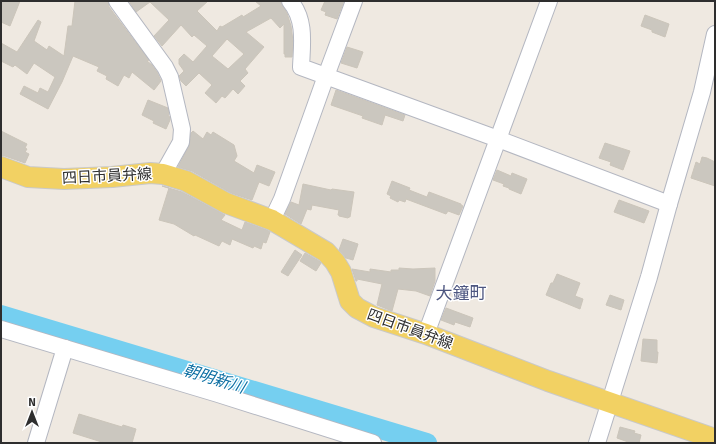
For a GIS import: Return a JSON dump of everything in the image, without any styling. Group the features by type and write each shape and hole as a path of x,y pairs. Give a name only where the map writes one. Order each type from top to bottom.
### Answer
{"main road":[{"name":"四日市員弁線","path":"1,167 28,177 64,179 112,177 150,173 163,174 186,182 226,203 272,220 326,252 341,272 350,301 357,308 374,316 426,334 548,381 715,439"}],"street":[{"path":"116,1 166,67 170,77 182,129 181,142 163,174"},
{"path":"290,1 295,7 300,20 303,40 301,67 498,139 669,204"},
{"path":"272,220 282,198 354,1"},
{"path":"426,334 549,1"},
{"path":"597,443 649,277 702,92 715,34"},
{"path":"1,329 218,394 373,443"},
{"path":"36,443 65,348"}],"building":[{"path":"1,1 20,1 10,26 1,22"},
{"path":"75,1 108,1 109,7 149,60 147,61 157,72 161,81 154,90 132,72 129,78 124,75 118,86 106,79 107,76 97,71 99,67 73,56 48,109 20,94 24,86 38,93 40,88 48,92 55,77 34,63 27,74 15,65 13,67 1,61 1,43 17,52 38,20 41,22 34,41 47,50 49,46 64,56 68,26 72,26"},
{"path":"129,1 208,1 197,11 217,31 220,26 222,27 242,15 243,17 261,6 255,1 280,1 287,13 291,26 293,41 292,57 285,57 284,54 284,24 280,28 271,18 246,32 264,47 245,69 248,73 240,81 245,86 238,94 233,89 225,98 222,96 216,103 205,93 212,85 199,73 186,86 181,81 179,76 184,71 179,64 179,59 184,54 193,62 207,46 194,35 192,37 181,25 162,46 154,36 169,20 150,2 136,12","holes":["227,39 244,54 228,69 212,56"]},
{"path":"325,1 344,1 337,19 325,15 326,12 321,10"},
{"path":"645,15 669,24 665,37 641,26"},
{"path":"347,47 363,52 357,68 341,63"},
{"path":"336,90 405,115 403,121 385,115 382,125 362,118 363,116 331,105"},
{"path":"148,100 168,108 168,116 170,117 170,120 166,129 153,123 154,121 142,115"},
{"path":"1,131 27,144 25,148 27,149 25,152 29,154 25,163 1,156"},
{"path":"193,131 203,139 207,132 211,135 213,132 234,145 237,156 234,161 254,173 257,165 275,172 269,186 259,182 252,200 231,193 192,171 178,167 189,146 191,133"},
{"path":"605,143 630,151 623,170 610,165 611,162 599,158"},
{"path":"702,157 715,162 715,186 691,178 696,162 700,164"},
{"path":"497,170 511,176 512,173 527,179 521,194 503,186 504,184 493,180"},
{"path":"392,181 427,197 429,192 463,206 459,215 448,211 446,214 406,199 405,202 399,200 398,202 390,198 391,196 387,194"},
{"path":"303,184 331,190 354,192 350,217 339,216 339,210 312,205 311,210 307,209 301,224 285,214 291,202 299,205"},
{"path":"169,188 182,192 225,215 221,220 242,230 245,222 267,230 270,232 266,243 263,242 261,249 254,246 253,248 232,239 230,245 222,241 219,246 195,235 194,236 174,224 159,220"},
{"path":"619,200 649,211 644,223 614,212"},
{"path":"343,239 358,244 353,260 346,258 339,250"},
{"path":"295,250 302,255 288,276 281,272"},
{"path":"305,253 321,263 316,271 300,261"},
{"path":"399,268 435,268 435,281 430,296 416,291 398,289 392,311 377,305 382,284 357,279 356,281 352,269 370,272 370,269 391,272 391,270 399,270"},
{"path":"557,274 580,283 575,296 583,299 580,309 546,295"},
{"path":"610,295 624,300 621,310 606,305"},
{"path":"446,308 473,318 470,327 455,322 454,325 441,320"},
{"path":"643,339 657,340 657,363 641,361"},
{"path":"79,414 122,427 123,425 136,429 132,443 105,443 73,433"},
{"path":"620,427 635,431 634,433 641,435 639,443 631,443 617,438"}],"waterway":[{"name":"朝明新川","path":"1,315 427,443"}],"district":[{"name":"大鐘町","path":"461,293"}]}
